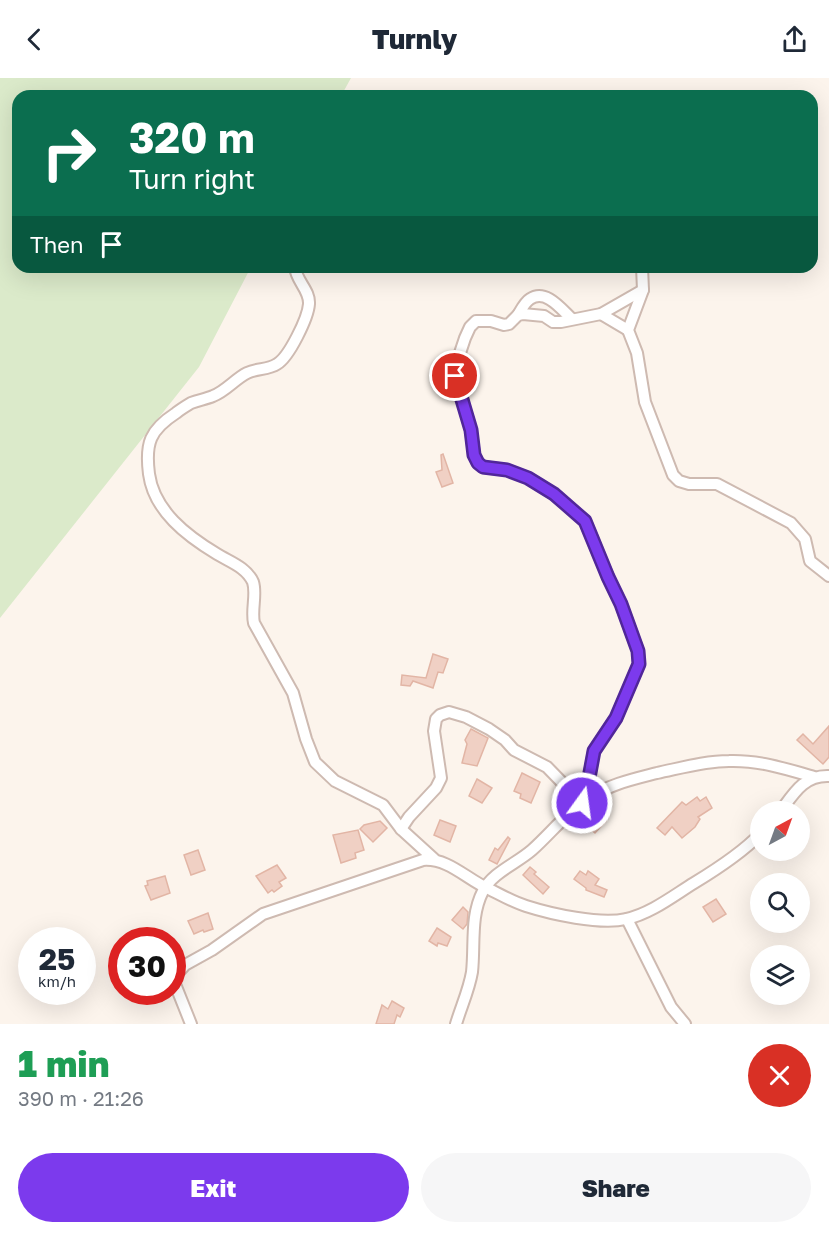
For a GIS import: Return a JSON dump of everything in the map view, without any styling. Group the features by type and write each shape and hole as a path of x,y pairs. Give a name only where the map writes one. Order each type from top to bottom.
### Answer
{"street":[{"path":"296,273 308,293 309,308 303,324 281,361 268,369 248,372 215,396 192,403 163,420 149,440 147,451 153,494 165,513 192,537 218,555 237,564 254,584 252,614 254,623 293,693 308,746 315,762 334,781 377,801 401,829 434,860"},
{"path":"628,330 643,290 642,273"},
{"path":"518,315 544,316 553,321 601,314 643,290"},
{"path":"572,319 546,297 536,297 527,301 509,324 476,321 470,327 458,359 455,376 471,430 474,455 478,463 483,467 507,470 528,478 554,494 585,521 621,604 638,651 639,664 616,718 594,751 585,801"},
{"path":"601,314 628,330 637,353 645,402 676,478 689,484 717,483 791,523 804,539 810,561 829,576"},
{"path":"401,829 436,788 441,778 434,731 436,719 449,712 466,717 489,729 505,740 514,750 547,767 585,801"},
{"path":"456,1024 470,979 476,912 484,887 500,872 530,852 585,801 608,788 631,779 727,760 776,766 814,777 829,776"},
{"path":"788,801 799,787 814,777"},
{"path":"191,1024 174,980 185,965 231,938 263,914 423,861 434,860 452,866 484,887 525,906 596,920 627,919 664,902 739,853 750,843"},
{"path":"627,919 671,1007 685,1024"}],"green space":[{"path":"0,78 351,78 344,90 12,90 12,273 248,273 199,367 0,618"}],"building":[{"path":"443,454 453,483 442,487 436,472 442,470 441,455"},
{"path":"433,654 448,659 443,673 438,672 433,688 413,681 410,686 401,685 402,675 426,678"},
{"path":"829,726 829,757 823,764 797,740 803,734 813,744"},
{"path":"471,729 488,738 477,766 462,763 467,744 465,740"},
{"path":"522,773 540,782 531,803 520,798 521,794 514,791"},
{"path":"477,779 492,788 482,803 469,796"},
{"path":"697,797 700,801 706,797 712,808 698,817 700,819 695,827 682,838 672,827 665,835 657,828 682,802 686,805"},
{"path":"593,804 606,821 595,833 587,826 585,828 577,819"},
{"path":"440,820 456,826 450,842 434,835"},
{"path":"380,821 387,828 373,842 360,829 364,825"},
{"path":"358,830 364,850 355,853 356,858 341,863 333,835"},
{"path":"508,837 510,839 497,864 489,860 495,848 498,850"},
{"path":"198,850 205,870 191,875 184,855"},
{"path":"277,865 286,878 279,882 282,886 268,893 256,876"},
{"path":"530,867 536,872 534,874 549,887 543,894 523,875"},
{"path":"580,871 586,875 588,871 599,879 595,885 607,890 604,897 586,890 574,879"},
{"path":"165,876 170,893 151,900 145,886 148,885 147,881"},
{"path":"716,899 726,914 713,922 703,907"},
{"path":"463,907 468,912 467,924 463,929 452,920"},
{"path":"208,913 213,929 194,934 188,921"},
{"path":"437,928 451,937 447,946 438,943 437,946 429,941"},
{"path":"392,1001 404,1008 400,1017 397,1015 394,1024 376,1024 382,1005 388,1009"}],"route":[{"path":"455,376 471,430 474,455 478,463 483,467 507,470 528,478 554,494 585,521 621,604 638,651 639,664 616,718 594,751 589,778 589,798 582,803"}]}
